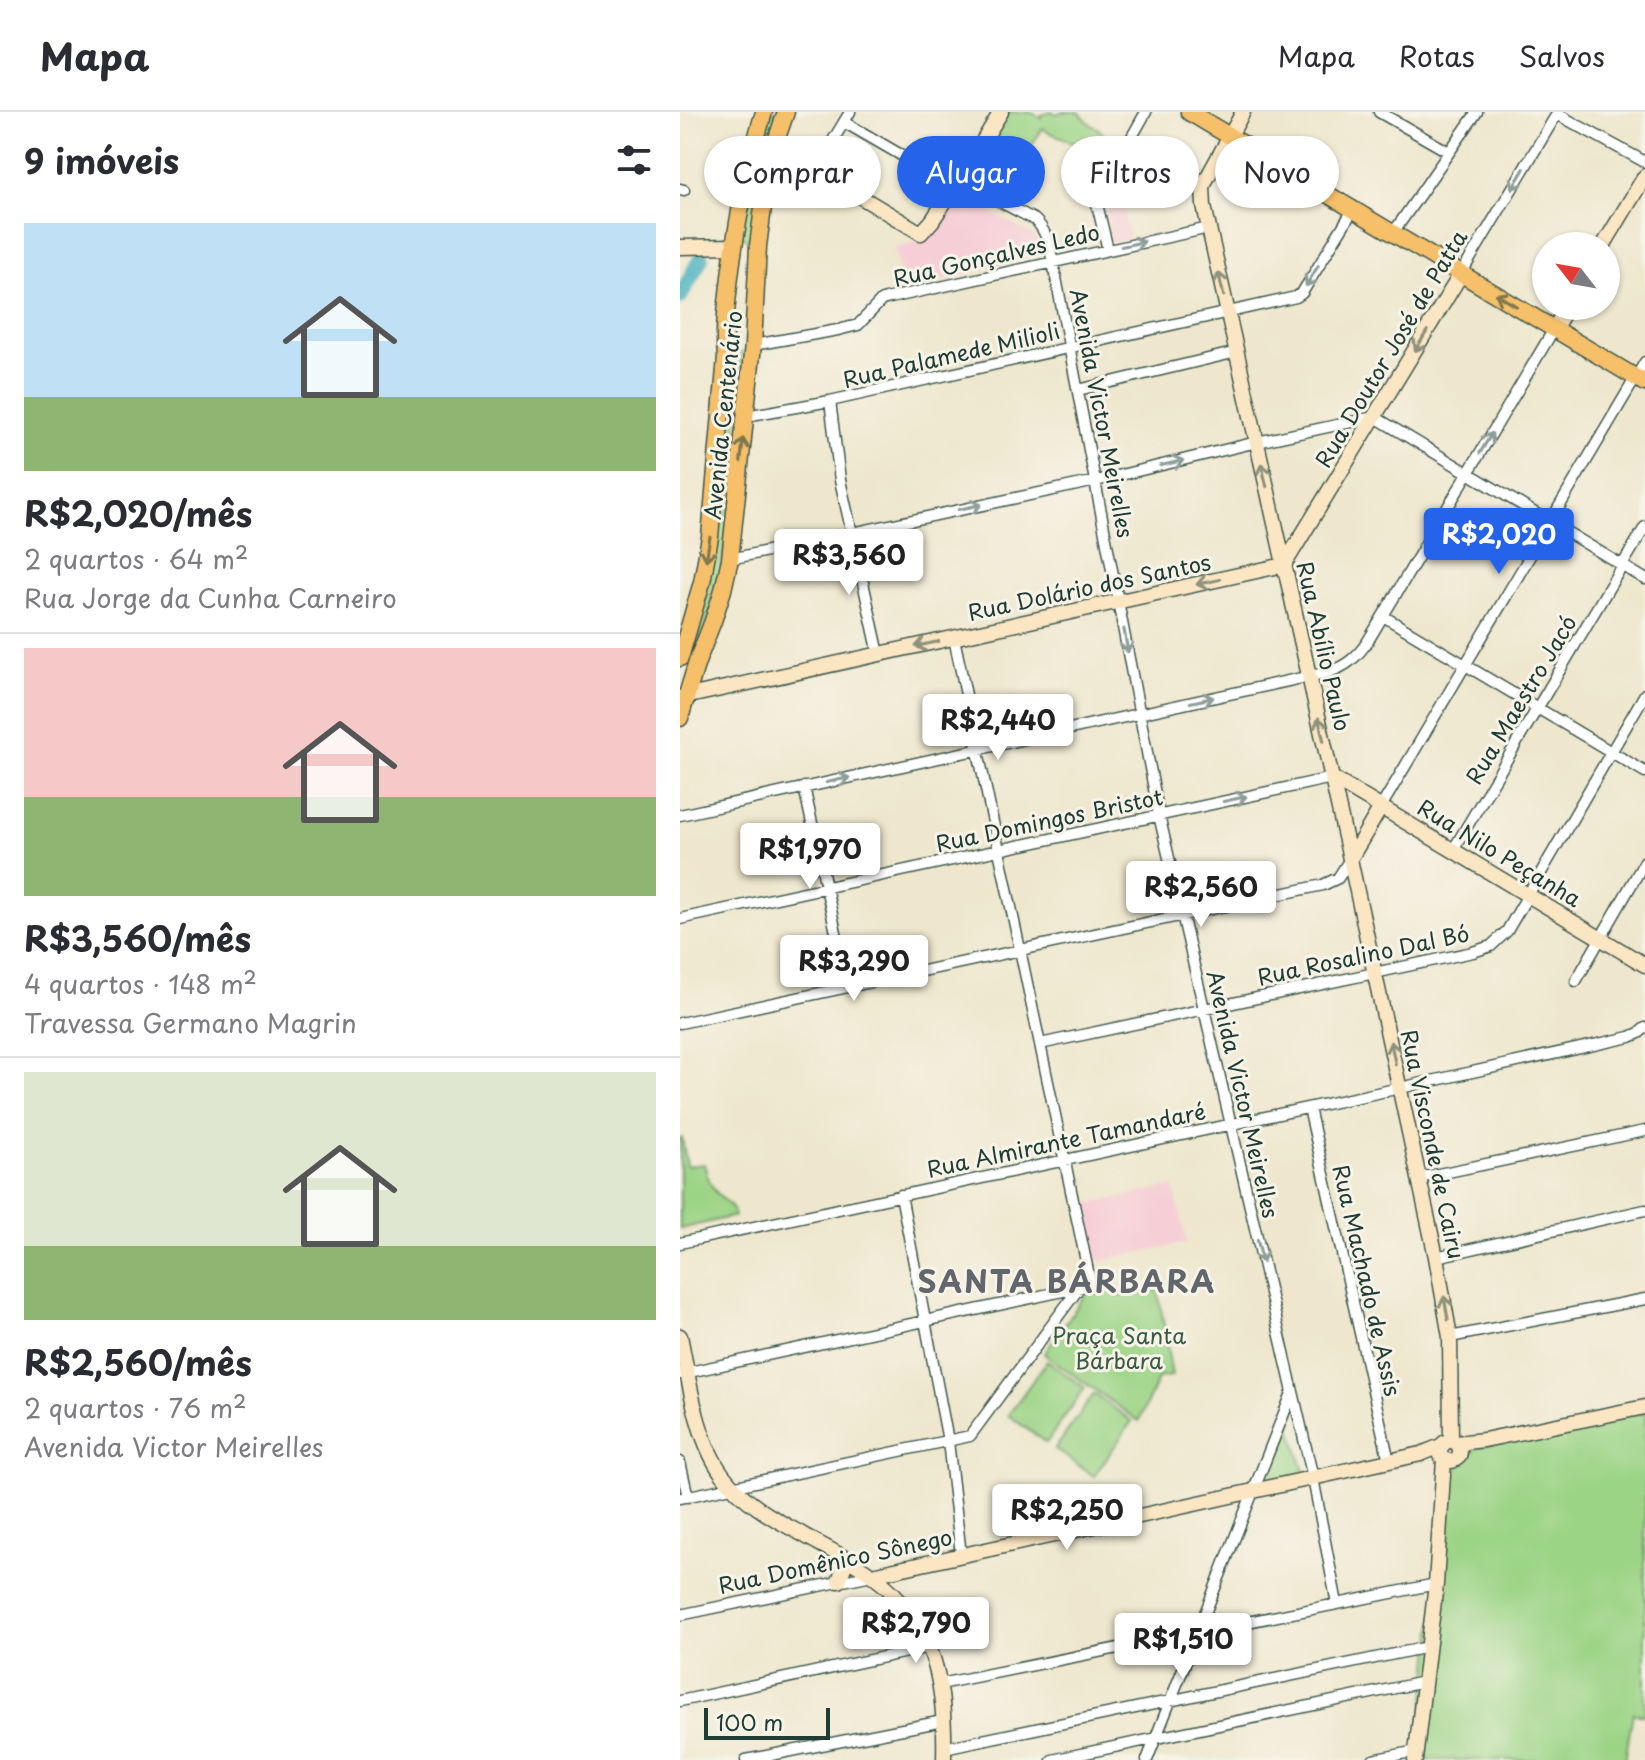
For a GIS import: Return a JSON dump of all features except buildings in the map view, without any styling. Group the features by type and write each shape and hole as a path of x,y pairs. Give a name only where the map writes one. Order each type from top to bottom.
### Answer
{"main road":[{"name":"Avenida Centenário","path":"680,718 688,660 684,637 702,582 713,516 734,246 741,199 764,112"},
{"name":"Avenida Centenário","path":"779,136 786,112"},
{"path":"1189,112 1229,136"},
{"path":"1339,202 1640,380"},
{"name":"Avenida Centenário","path":"688,660 717,611 730,559 753,345 758,246 763,208"},
{"path":"734,246 758,246"},
{"path":"725,347 753,345"}],"street":[{"path":"986,136 1001,112"},
{"path":"1108,250 1097,204 1099,195 1146,112"},
{"name":"Rua Abílio Paulo","path":"1229,136 1243,112"},
{"path":"1379,112 1449,152"},
{"path":"1393,233 1477,112"},
{"path":"1557,113 1645,162"},
{"name":"Rua Doutor José de Patta","path":"1284,565 1557,113"},
{"path":"836,136 847,117"},
{"name":"Avenida Victor Meirelles","path":"847,117 897,152"},
{"name":"Rua Abílio Paulo","path":"1215,160 1203,187 1204,206 1350,859"},
{"path":"1611,232 1645,176"},
{"path":"879,208 921,233 941,208"},
{"name":"Avenida Victor Meirelles","path":"1012,208 1042,226 1053,262 1159,815 1313,1478 1337,1604"},
{"name":"Rua Palamede Milioli","path":"746,416 830,401 1296,297 1302,293 1353,210"},
{"name":"Rua Gonçalves Ledo","path":"753,345 858,325 882,300 1209,228"},
{"path":"680,247 734,246"},
{"path":"680,815 1336,670 1355,659 1368,641 1559,320"},
{"path":"1078,390 1237,352"},
{"path":"680,1023 1323,885 1338,878 1550,523 1640,380 1645,362"},
{"path":"830,401 840,480 879,654"},
{"path":"730,559 1096,481 1375,417 1645,579"},
{"name":"Rua Maestro Jacó","path":"1453,850 1645,527"},
{"name":"Rua Dolário dos Santos","path":"683,697 1284,565"},
{"path":"1383,616 1645,772"},
{"path":"680,1462 684,1498 970,1436 1085,1287 1064,1160 954,638"},
{"path":"688,660 716,690"},
{"name":"Rua Rosalino Dal Bó","path":"1040,1044 1491,946 1507,931 1645,694"},
{"name":"Rua Nilo Peçanha","path":"1332,778 1645,965"},
{"name":"Rua Domingos Bristot","path":"680,919 1332,778"},
{"path":"804,787 848,987"},
{"name":"Rua Visconde de Cairu","path":"1350,859 1436,1257 1450,1337 1450,1452 1442,1472 1436,1584 1415,1755"},
{"path":"1576,981 1645,861"},
{"name":"Rua Almirante Tamandaré","path":"680,1243 1630,1037 1645,1028"},
{"name":"Rua Machado de Assis","path":"1309,1108 1389,1461"},
{"path":"1419,1178 1645,1131"},
{"path":"901,1195 948,1441 961,1555"},
{"path":"1436,1257 1645,1210"},
{"path":"684,1373 1085,1287"},
{"path":"1450,1337 1645,1299"},
{"path":"680,1336 684,1373 707,1444 722,1474 733,1487 766,1513 872,1575 906,1606 920,1627 930,1647 940,1684 944,1754 1172,1701 1428,1647"},
{"path":"1147,1760 1293,1391"},
{"name":"Rua Domênico Sônego","path":"680,1615 1421,1454 1450,1452 1484,1440 1645,1407"},
{"path":"839,1581 847,1559"},
{"path":"940,1684 1436,1584"},
{"path":"680,1701 930,1647"},
{"path":"1052,1760 1424,1682"},
{"path":"746,1760 943,1721"},
{"path":"1373,1760 1415,1755"}],"shaded area":[{"path":"945,208 983,208 1036,237 1040,255 904,289 894,248 923,240"},
{"path":"1105,208 1124,208 1129,239 1111,243"},
{"path":"1174,1186 1187,1243 1092,1262 1082,1205"}],"green space":[{"path":"769,112 783,112 778,136 764,136"},
{"path":"1009,112 1031,112 1041,118 1041,115 1051,112 1079,112 1104,136 1061,137 1043,128 1038,136 994,136"},
{"path":"748,208 762,208 755,239 741,238"},
{"path":"742,352 727,531 719,581 701,641 695,626 732,353"},
{"path":"682,1138 687,1166 704,1164 713,1188 731,1206 735,1216 680,1229"},
{"name":"Praça Santa Bárbara","path":"1113,1270 1118,1296 1158,1290 1172,1376 1158,1378 1139,1421 1044,1354 1087,1292 1100,1294 1096,1273"},
{"path":"1047,1361 1085,1388 1046,1443 1008,1415"},
{"path":"1094,1394 1132,1421 1094,1476 1055,1449"},
{"path":"1645,1412 1645,1715 1633,1713 1625,1760 1418,1760 1453,1472 1477,1447"},
{"path":"1287,1413 1305,1475 1259,1484"}],"waterway":[{"path":"680,297 701,258"}],"district":[{"name":"SANTA BÁRBARA","path":"1067,1280"}]}
